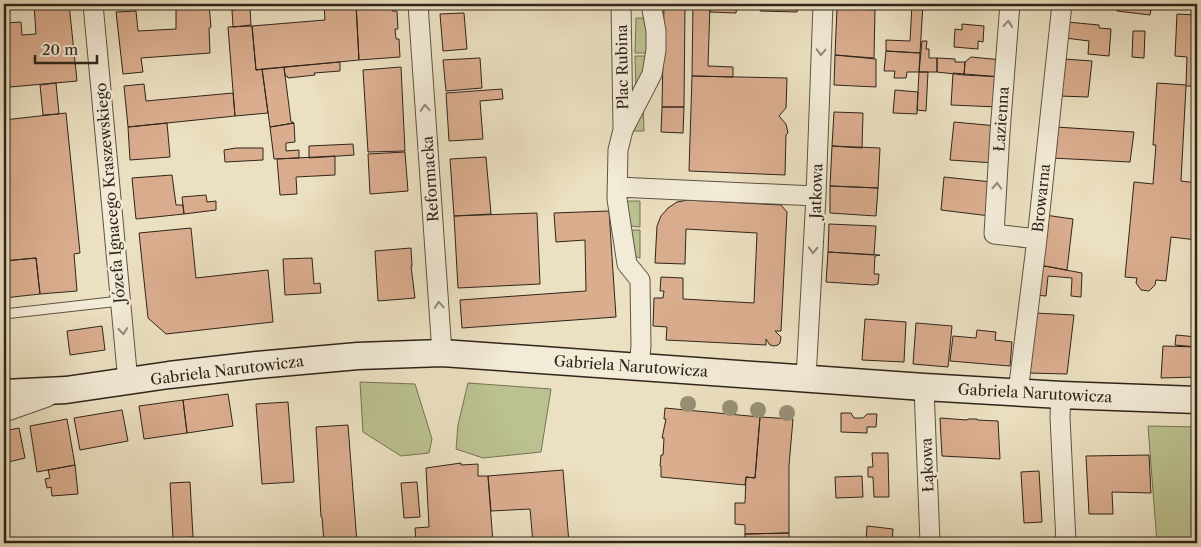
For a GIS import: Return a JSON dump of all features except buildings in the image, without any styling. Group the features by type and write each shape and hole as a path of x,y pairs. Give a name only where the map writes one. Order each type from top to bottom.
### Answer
{"street":[{"name":"Józefa Ignacego Kraszewskiego","path":"93,4 128,382"},
{"name":"Reformacka","path":"418,4 442,354"},
{"name":"Plac Rubina","path":"621,4 623,130"},
{"name":"Plac Rubina","path":"639,367 641,346 640,280 627,264 617,199 618,150 623,130 652,74 656,50 656,31 651,4"},
{"name":"Jatkowa","path":"806,378 816,196 822,4"},
{"name":"Łazienna","path":"1010,4 994,234 1037,239"},
{"name":"Browarna","path":"1018,392 1037,239 1062,4"},
{"path":"617,187 816,196"},
{"name":"Gabriela Narutowicza","path":"4,393 66,390 169,375 266,364 358,356 442,354 924,387 1197,400"},
{"name":"Łąkowa","path":"924,387 930,543"},
{"name":"Gabriela Narutowicza","path":"4,412 66,390"},
{"path":"1061,395 1060,417 1066,543"}],"lane":[{"path":"4,314 120,301"}],"green space":[{"path":"636,18 647,18 649,53 635,53"},
{"path":"635,56 648,56 636,92"},
{"path":"643,100 644,131 632,131"},
{"path":"626,201 640,201 640,227 628,226"},
{"path":"629,230 640,230 640,258 636,257"},
{"path":"360,382 415,384 432,439 429,453 401,456 363,432"},
{"path":"468,383 551,389 541,452 483,458 456,449 458,425"},
{"path":"1148,426 1197,427 1197,543 1157,543"}]}
